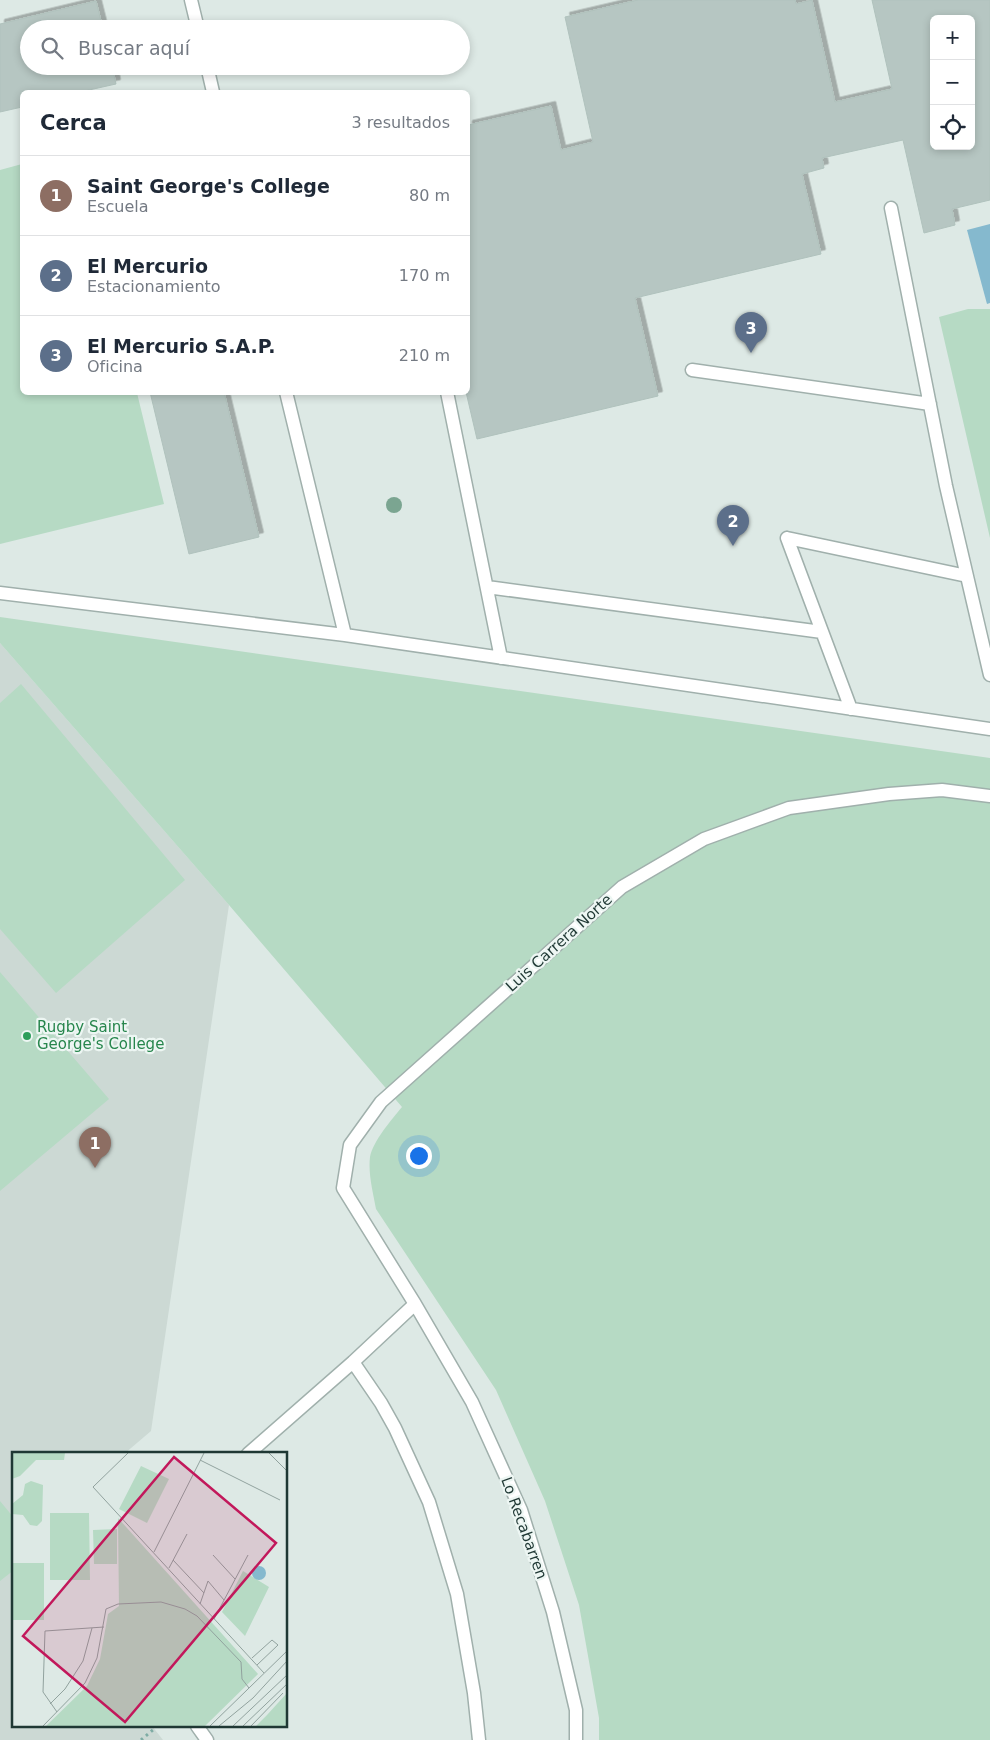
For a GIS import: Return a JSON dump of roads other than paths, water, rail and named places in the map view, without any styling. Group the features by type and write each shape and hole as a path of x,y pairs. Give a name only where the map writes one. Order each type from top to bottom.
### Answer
{"lane":[{"path":"191,0 196,20"},
{"path":"209,75 213,90"},
{"path":"891,208 946,486 990,675"},
{"path":"692,370 930,404"},
{"path":"287,395 345,635"},
{"path":"448,395 502,658"},
{"path":"851,709 787,538 967,576"},
{"path":"487,587 822,632"},
{"path":"0,593 345,635 990,729"},
{"name":"Luis Carrera Norte","path":"415,1304 343,1188 350,1145 381,1102 622,887 704,839 789,808 889,794 942,790 990,796"},
{"path":"250,1452 353,1362 415,1304"},
{"name":"Lo Recabarren","path":"415,1304 472,1402 521,1510 553,1612 576,1710 576,1740"},
{"path":"353,1362 381,1403 429,1502 457,1594 474,1693 479,1740"},
{"path":"198,1728 207,1740"}],"water":[{"path":"990,224 990,303 987,304 967,230"}],"place":[{"name":"El Mercurio S.A.P.","path":"751,353"},
{"name":"El Mercurio","path":"733,546"},
{"name":"Rugby Saint George's College","path":"27,1036"},
{"name":"Saint George's College","path":"95,1168"}]}
